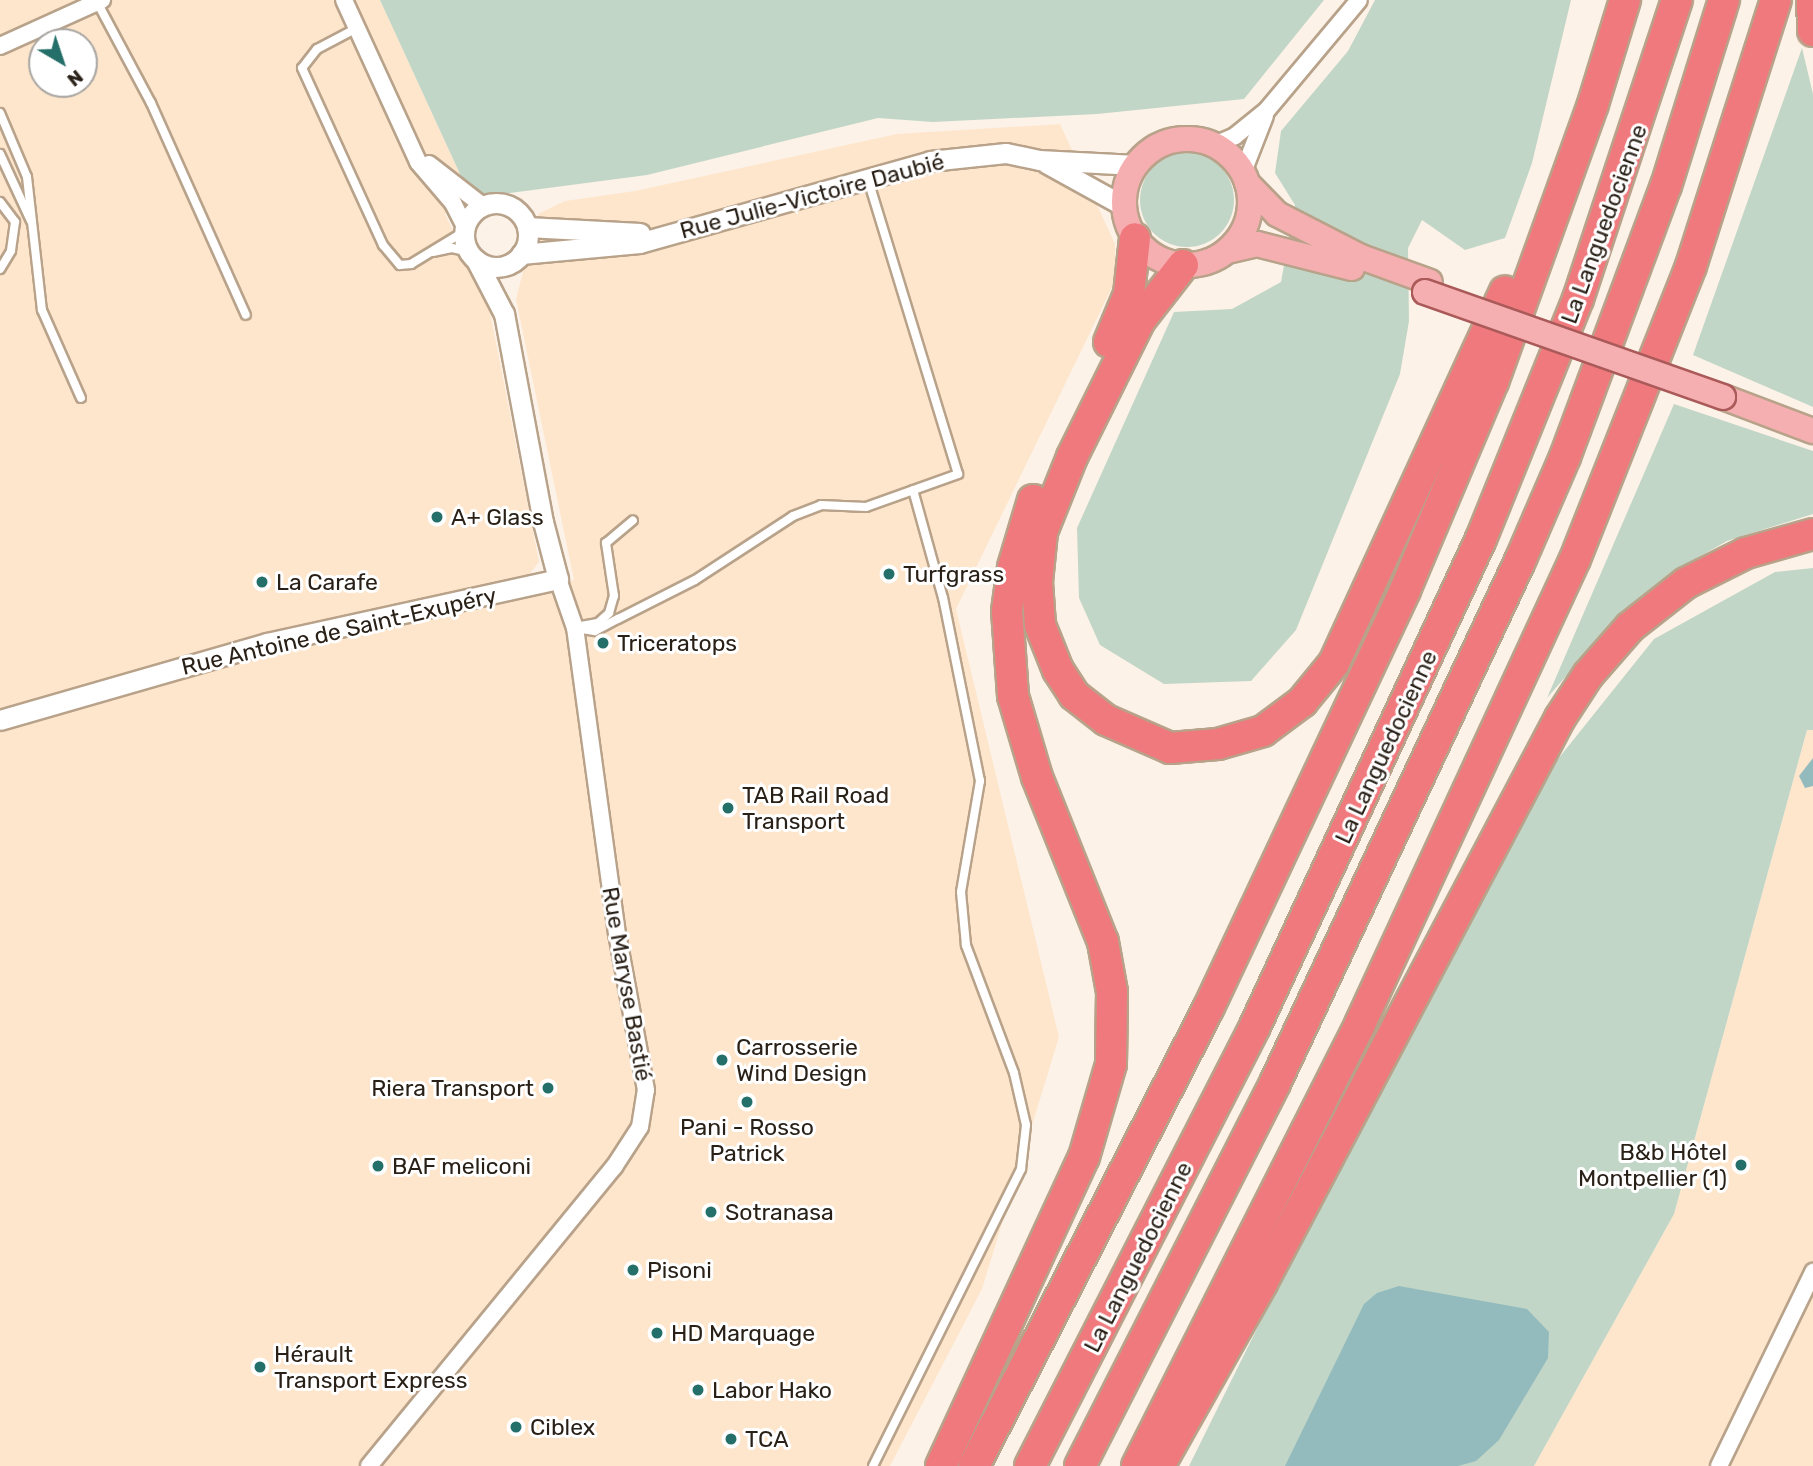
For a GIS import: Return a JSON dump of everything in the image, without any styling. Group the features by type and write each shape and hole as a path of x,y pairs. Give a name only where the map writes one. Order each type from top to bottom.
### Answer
{"highway":[{"path":"974,1466 1208,1009 1405,590 1493,382 1593,104 1625,0"},
{"name":"La Languedocienne","path":"1030,1466 1255,1026 1481,539 1582,287 1677,0"},
{"name":"La Languedocienne","path":"1080,1466 1275,1083 1520,561 1565,457 1662,198 1724,0"},
{"path":"1137,1466 1360,1024 1575,559 1690,266 1776,0"},
{"path":"1812,0 1813,31"},
{"path":"1183,265 1140,320 1072,457 1042,532 1037,582 1040,625 1058,670 1074,695 1106,720 1170,748 1218,744 1263,731 1302,702 1334,663 1593,104"},
{"path":"941,1466 1084,1157 1111,1064 1112,992 1103,942 1018,720 1008,664 1007,611 1013,567 1036,494 1125,307 1135,238"},
{"path":"1159,1466 1299,1214 1560,718 1588,675 1639,620 1695,578 1746,553 1813,534"}],"main road":[{"path":"1427,287 1277,214 1214,145 1193,139 1171,141 1152,150 1136,165 1124,206 1135,238 1151,254 1183,265 1206,262 1227,251 1257,244 1302,252 1427,287 1724,392 1813,418"},
{"path":"1227,251 1248,220 1245,178"},
{"path":"1724,392 1813,431"}],"street":[{"path":"344,0 418,162 453,203 465,229 472,256 504,314 543,522 558,579"},
{"path":"1214,145 1236,136 1267,110 1359,0"},
{"path":"0,46 99,1"},
{"path":"1245,178 1267,110"},
{"path":"411,144 443,177 482,206 514,208 527,227 514,260 504,314"},
{"name":"Rue Julie-Victoire Daubié","path":"514,260 639,243 930,161 1006,153 1039,160 1136,165"},
{"name":"Rue Julie-Victoire Daubié","path":"1039,160 1124,206"},
{"path":"465,229 482,206"},
{"name":"Rue Julie-Victoire Daubié","path":"527,227 668,235"},
{"path":"472,256 514,260"},
{"name":"Rue Maryse Bastié","path":"369,1466 614,1167 640,1127 646,1090 617,934 575,628 558,579"},
{"name":"Rue Antoine de Saint-Exupéry","path":"0,720 267,643 558,579"},
{"path":"1719,1466 1813,1272"}],"lane":[{"path":"99,1 151,103 246,315"},
{"path":"357,28 317,49 302,68 392,259 400,265 411,264 465,229"},
{"path":"0,113 27,177 42,310 82,398"},
{"path":"15,148 0,156 35,230"},
{"path":"575,628 595,631 695,580 793,516 821,505 866,506 958,474 868,180"},
{"path":"0,202 15,222 11,251 0,268"},
{"path":"433,252 452,248 472,256"},
{"path":"873,1466 1021,1170 1026,1125 1014,1073 966,945 961,892 980,780 943,598 913,490"},
{"path":"575,628 598,623 609,612 614,596 606,543 632,520"}],"shaded area":[{"path":"0,0 380,0 471,198 445,214 489,307 539,562 527,577 154,665 0,714"},
{"path":"1060,124 1115,244 1115,281 956,609 1059,1037 982,1289 890,1466 0,1466 0,728 312,641 574,580 516,299 538,214 565,201 635,191 897,134"},
{"path":"1807,730 1813,730 1813,1466 1534,1466 1674,1214"}],"green space":[{"path":"380,0 1324,0 1244,99 1097,114 933,122 878,118 647,175 471,198"},
{"path":"1375,0 1571,0 1532,163 1505,238 1465,250 1422,220 1408,248 1409,321 1400,374 1296,630 1251,681 1164,684 1100,645 1079,598 1077,528 1174,312 1232,309 1281,282 1295,205 1275,173 1281,131 1348,51"},
{"path":"1802,48 1813,94 1813,407 1693,355"},
{"path":"1187,153 1205,157 1220,167 1230,182 1234,200 1230,218 1220,233 1205,243 1187,247 1169,243 1154,233 1144,218 1140,200 1144,182 1154,167 1169,157"},
{"path":"1674,404 1813,451 1813,514 1727,541 1669,574 1593,645 1547,698"},
{"path":"1813,568 1813,730 1807,730 1674,1214 1534,1466 1189,1466 1435,969 1534,789 1654,639 1775,572"}],"water":[{"path":"1813,758 1813,786 1805,788 1799,776"},
{"path":"1399,1286 1527,1309 1549,1332 1548,1358 1499,1440 1476,1461 1458,1466 1285,1466 1364,1304 1377,1293"}],"place":[{"name":"A+ Glass","path":"437,517"},
{"name":"Turfgrass","path":"889,574"},
{"name":"La Carafe","path":"262,582"},
{"name":"Triceratops","path":"603,643"},
{"name":"TAB Rail Road Transport","path":"728,808"},
{"name":"Carrosserie Wind Design","path":"722,1060"},
{"name":"Riera Transport","path":"548,1088"},
{"name":"Pani - Rosso Patrick","path":"747,1102"},
{"name":"B&b Hôtel Montpellier (1)","path":"1741,1165"},
{"name":"BAF meliconi","path":"378,1166"},
{"name":"Sotranasa","path":"711,1212"},
{"name":"Pisoni","path":"633,1270"},
{"name":"HD Marquage","path":"657,1333"},
{"name":"Hérault Transport Express","path":"260,1367"},
{"name":"Labor Hako","path":"698,1390"},
{"name":"Ciblex","path":"516,1427"},
{"name":"TCA","path":"731,1439"}]}
